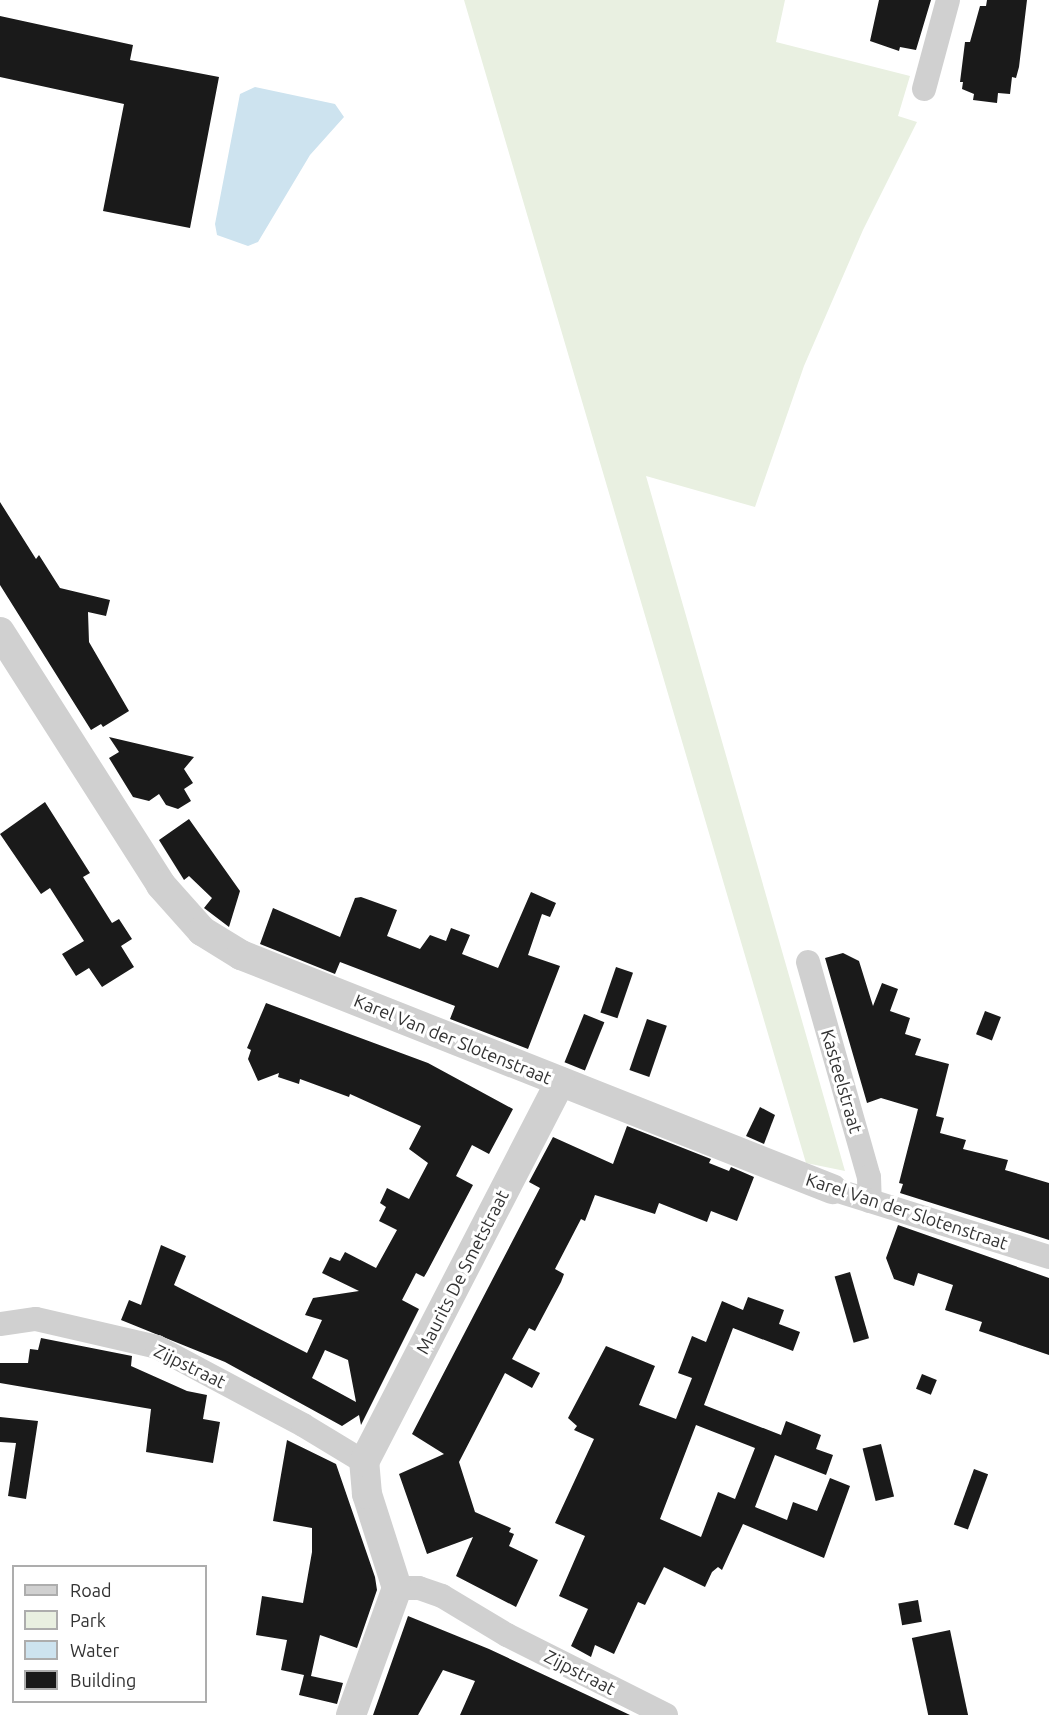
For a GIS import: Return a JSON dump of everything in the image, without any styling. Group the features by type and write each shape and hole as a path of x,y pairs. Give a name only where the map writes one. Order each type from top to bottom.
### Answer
{"street":[{"path":"924,89 948,0"},
{"name":"Karel Van der Slotenstraat","path":"0,632 161,885 202,931 241,955 832,1189 1049,1257"},
{"name":"Kasteelstraat","path":"808,962 869,1177 870,1201"},
{"name":"Maurits De Smetstraat","path":"364,1462 560,1082"},
{"name":"Zijpstraat","path":"0,1324 36,1319 158,1347 303,1425 364,1462"},
{"path":"351,1715 397,1588 367,1494 364,1462"},
{"name":"Zijpstraat","path":"397,1588 418,1588 442,1596 507,1635 666,1715"}],"green space":[{"path":"464,0 785,0 776,42 910,76 898,116 917,122 863,230 804,366 755,507 646,476 845,1171 806,1163"}],"water":[{"path":"255,87 335,104 344,117 310,155 258,242 248,246 217,235 215,224 240,94"}],"building":[{"path":"879,0 931,0 916,50 900,47 899,51 870,41"},
{"path":"987,0 1027,0 1016,78 1012,77 1010,94 998,93 997,103 973,100 974,94 962,89 963,82 960,82 965,42 970,42 980,6 986,6"},
{"path":"0,16 133,45 130,60 219,77 190,228 103,211 124,104 0,77"},
{"path":"0,502 36,559 39,555 60,588 110,600 106,616 88,612 89,642 129,711 103,727 101,724 91,730 0,585"},
{"path":"109,737 194,757 184,769 193,783 184,789 191,801 178,809 166,805 159,794 149,801 133,797 109,758 119,752"},
{"path":"45,802 90,873 83,877 112,923 119,919 132,939 121,946 134,967 102,987 89,968 76,976 62,954 84,941 50,888 41,894 0,834"},
{"path":"189,819 240,891 229,927 204,908 212,898 189,876 184,880 159,840"},
{"path":"531,892 556,903 550,917 542,914 528,955 560,966 528,1049 450,1019 455,1006 340,962 335,974 260,944 273,908 340,937 355,898 361,897 397,910 387,936 420,949 430,935 446,941 451,928 470,935 462,954 498,968"},
{"path":"843,953 859,961 873,1006 882,983 898,989 890,1011 910,1018 905,1034 921,1039 915,1055 949,1064 936,1116 944,1118 940,1133 966,1140 963,1149 1008,1160 1005,1170 1049,1183 1049,1240 900,1193 903,1184 899,1183 918,1109 881,1098 867,1103 825,958"},
{"path":"616,967 633,973 617,1018 600,1012"},
{"path":"266,1003 428,1063 513,1109 489,1154 472,1145 456,1176 473,1185 424,1277 416,1273 402,1300 419,1309 361,1425 359,1415 342,1426 225,1362 121,1320 129,1300 141,1305 161,1245 186,1256 174,1285 307,1353 322,1320 305,1315 313,1298 359,1291 322,1273 330,1257 340,1261 345,1252 376,1268 397,1230 379,1221 386,1207 380,1203 387,1188 409,1199 428,1163 409,1149 421,1126 350,1094 349,1097 300,1079 299,1084 278,1077 279,1073 258,1081 248,1059 251,1050 247,1048","holes":["325,1350 348,1360 356,1402 312,1378"]},
{"path":"985,1011 1001,1017 992,1040 976,1034"},
{"path":"584,1014 604,1022 585,1070 565,1062"},
{"path":"647,1019 667,1026 649,1077 629,1070"},
{"path":"760,1107 775,1115 764,1144 746,1136"},
{"path":"627,1126 711,1159 709,1163 729,1171 731,1167 754,1177 737,1221 711,1211 707,1222 659,1203 655,1214 595,1195 585,1221 581,1219 555,1269 564,1274 561,1282 535,1331 529,1328 512,1359 540,1373 532,1388 505,1373 459,1462 475,1512 511,1528 509,1532 514,1534 509,1546 538,1560 516,1607 456,1576 473,1537 427,1554 399,1474 444,1454 412,1434 540,1188 529,1182 553,1137 613,1164"},
{"path":"898,1225 1049,1278 1049,1355 979,1331 982,1322 945,1310 953,1285 918,1273 914,1286 894,1279 886,1258"},
{"path":"850,1272 869,1338 854,1343 835,1276"},
{"path":"748,1297 784,1310 779,1324 800,1332 793,1351 733,1328 704,1405 781,1435 786,1421 821,1435 816,1449 833,1455 826,1475 775,1455 755,1507 787,1520 793,1502 817,1511 830,1478 850,1486 824,1558 743,1524 722,1570 718,1567 712,1572 705,1587 664,1567 645,1605 638,1602 614,1654 595,1645 591,1657 571,1646 588,1609 559,1596 585,1536 555,1523 594,1439 574,1430 577,1426 568,1418 606,1346 655,1366 639,1405 676,1419 692,1378 678,1373 692,1336 706,1342 722,1301 743,1310","holes":["696,1425 755,1448 735,1499 718,1492 701,1537 660,1519"]},
{"path":"41,1338 132,1356 131,1366 187,1391 207,1395 203,1419 220,1422 213,1463 146,1452 151,1409 0,1383 0,1363 28,1363 30,1349 38,1350"},
{"path":"922,1374 937,1380 931,1395 916,1389"},
{"path":"0,1417 38,1421 26,1499 8,1496 16,1443 0,1442"},
{"path":"287,1440 336,1464 375,1577 377,1590 357,1648 320,1635 311,1676 343,1683 337,1704 299,1695 304,1675 281,1670 287,1640 256,1635 262,1596 303,1603 312,1552 312,1528 273,1521"},
{"path":"881,1444 894,1496 876,1501 863,1449"},
{"path":"974,1469 988,1474 968,1530 954,1524"},
{"path":"918,1600 922,1622 902,1625 898,1603"},
{"path":"408,1616 489,1649 630,1715 460,1715 475,1681 443,1670 418,1715 373,1715"},
{"path":"950,1630 968,1715 928,1715 912,1638"}]}
